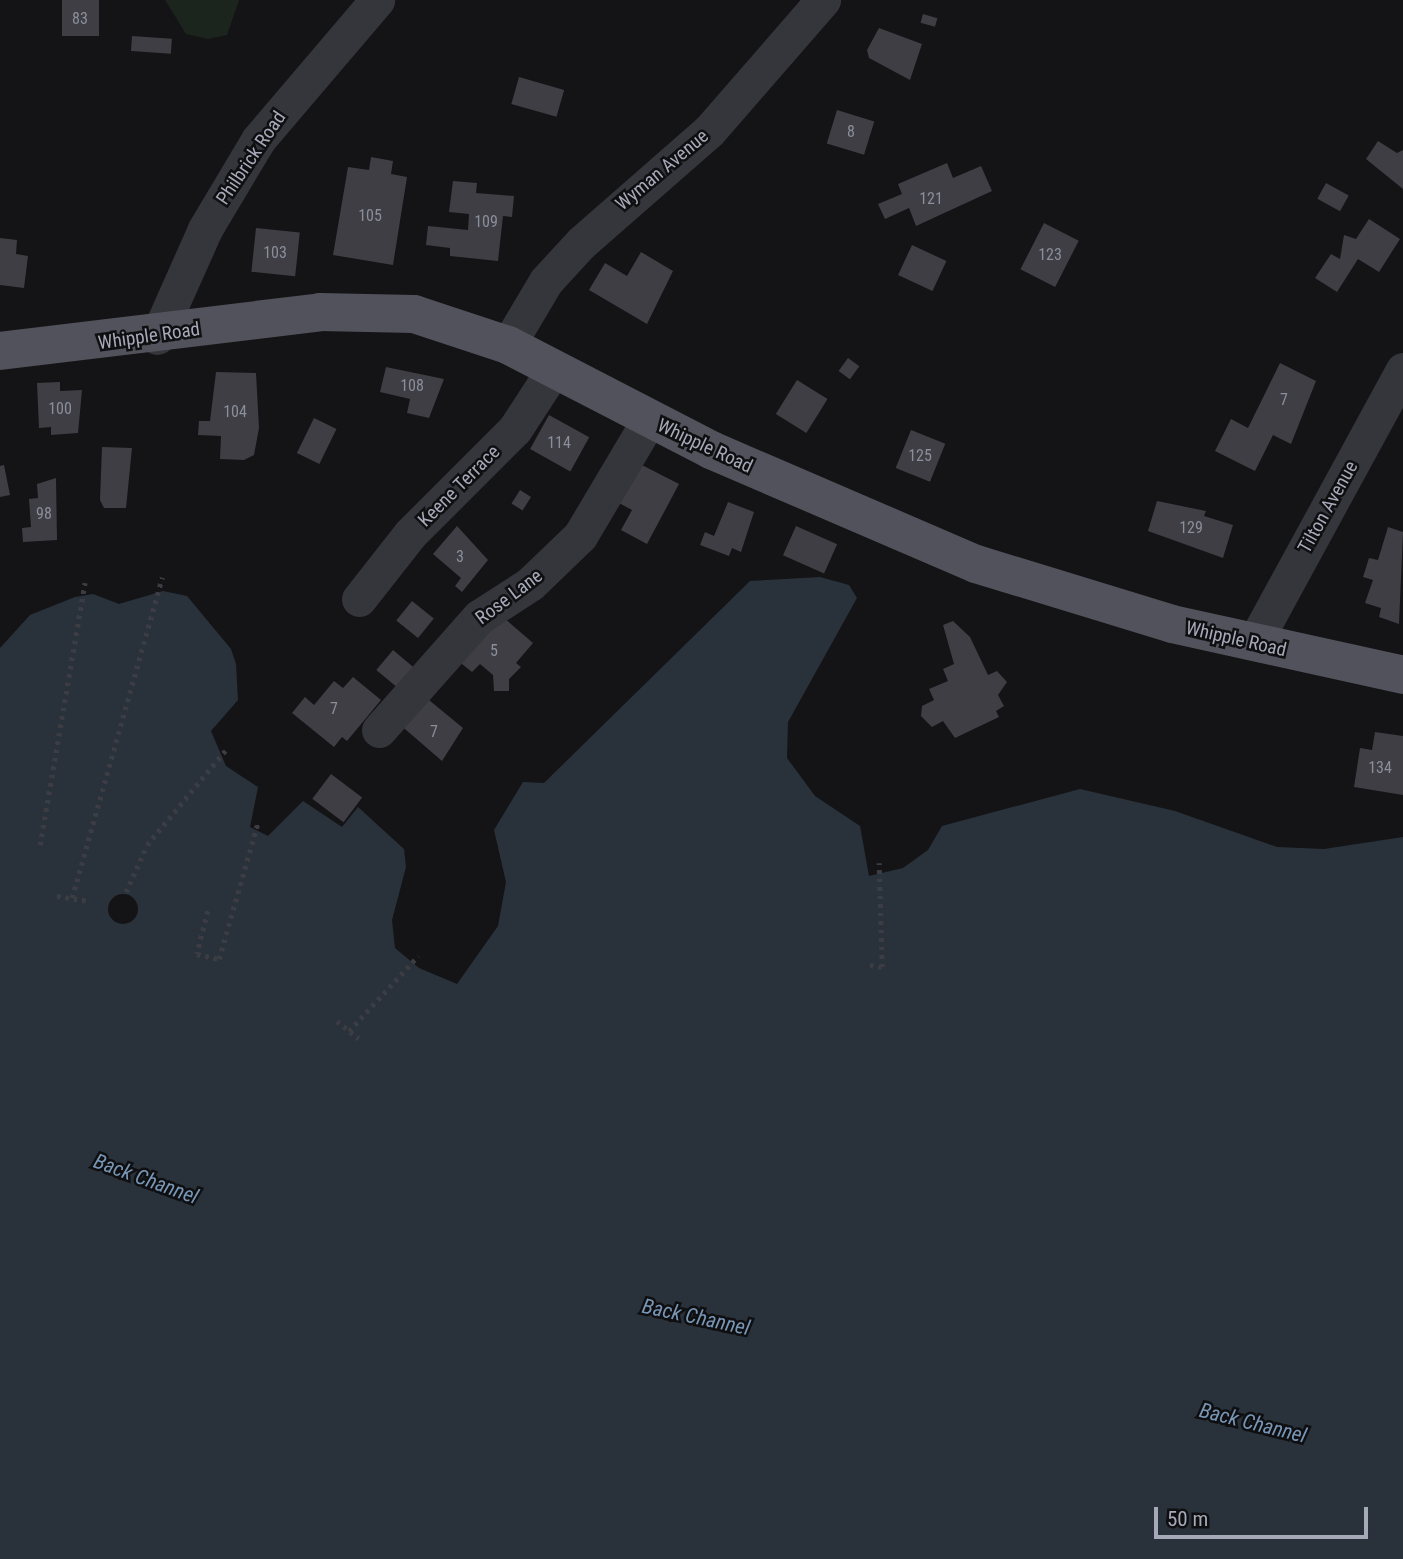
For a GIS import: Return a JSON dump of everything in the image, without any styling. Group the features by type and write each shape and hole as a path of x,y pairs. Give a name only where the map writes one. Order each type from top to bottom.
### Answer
{"main road":[{"name":"Whipple Road","path":"0,351 157,337 320,312 384,311 442,320 508,345 649,420 976,564 1254,643 1403,675"}],"street":[{"name":"Philbrick Road","path":"157,337 205,229 258,140 377,0"},
{"name":"Wyman Avenue","path":"508,345 546,281 581,243 709,131 822,0"},
{"name":"Keene Terrace","path":"359,599 410,534 515,429 554,369"},
{"name":"Tilton Avenue","path":"1254,643 1403,370"},
{"name":"Rose Lane","path":"379,730 479,617 530,584 580,536 649,420"}],"path":[{"path":"72,898 162,577"},
{"path":"40,845 85,583"},
{"path":"127,892 147,845 228,747"},
{"path":"208,911 197,954 219,959 258,822"},
{"path":"870,965 882,967 879,863"},
{"path":"57,896 86,901"},
{"path":"349,1031 418,956"},
{"path":"337,1021 359,1039"}],"shaded area":[{"path":"165,0 239,0 227,35 208,39 186,34"}],"water":[{"name":"Back Channel","path":"820,577 849,585 857,598 788,722 787,758 815,796 860,826 869,876 903,868 928,850 942,826 1080,789 1175,811 1277,847 1324,849 1403,837 1403,1559 0,1559 0,648 30,615 75,597 93,594 119,604 163,591 187,596 231,649 236,664 238,700 211,731 226,766 258,787 250,827 268,836 303,801 342,827 358,807 404,849 406,867 392,920 395,948 419,968 457,984 498,926 506,882 494,830 523,782 544,783 750,581"}],"pier":[{"path":"123,894 134,898 138,909 134,920 123,924 112,920 108,909 112,898"}],"building":[{"path":"62,0 99,0 99,36 62,36"},
{"path":"923,14 937,18 935,27 921,23"},
{"path":"879,28 922,44 910,80 869,58 867,50"},
{"path":"132,36 172,39 171,54 131,51"},
{"path":"519,77 564,90 556,117 511,104"},
{"path":"837,110 874,121 864,155 827,143"},
{"path":"1378,141 1397,153 1403,150 1403,189 1366,159"},
{"path":"371,157 393,161 391,174 407,177 393,265 333,255 348,167 369,170"},
{"path":"947,163 953,178 981,166 992,191 916,226 909,208 885,219 878,204 902,194 898,184"},
{"path":"453,181 477,183 476,193 514,196 512,217 503,216 498,261 450,256 450,248 426,245 428,226 468,230 469,214 449,212"},
{"path":"1326,183 1349,196 1340,211 1317,199"},
{"path":"1369,219 1400,239 1379,272 1358,259 1337,292 1315,278 1331,254 1340,259 1344,235 1356,239"},
{"path":"1044,223 1079,241 1055,287 1020,269"},
{"path":"256,228 300,233 295,276 251,272"},
{"path":"0,238 17,240 16,254 28,256 24,288 0,285"},
{"path":"912,245 946,261 932,291 898,275"},
{"path":"641,252 673,271 647,324 589,290 605,263 627,276"},
{"path":"848,358 859,366 850,379 839,371"},
{"path":"1280,363 1316,381 1291,444 1273,435 1255,471 1215,451 1231,419 1248,428"},
{"path":"386,367 444,379 429,418 407,413 410,399 380,392"},
{"path":"216,372 256,373 259,428 254,455 244,460 220,459 221,436 198,435 199,421 210,421"},
{"path":"797,380 828,399 806,433 776,414"},
{"path":"60,382 60,391 82,390 78,433 51,435 51,427 39,428 37,383"},
{"path":"549,415 589,437 570,471 530,449"},
{"path":"314,418 336,429 319,464 297,453"},
{"path":"911,430 945,444 930,482 896,468"},
{"path":"102,447 132,448 126,508 104,508 100,500"},
{"path":"640,464 679,484 647,544 621,530 632,510 619,503"},
{"path":"4,465 10,495 0,497 0,466"},
{"path":"56,478 57,540 23,542 22,528 31,527 29,499 38,498 37,484"},
{"path":"520,490 531,497 523,510 512,504"},
{"path":"1157,501 1206,511 1204,516 1233,525 1223,558 1148,531"},
{"path":"728,502 754,512 741,552 732,548 729,556 700,545 705,532 714,536"},
{"path":"457,526 488,560 462,592 455,586 461,578 433,554"},
{"path":"796,526 837,544 824,574 783,555"},
{"path":"1388,527 1403,532 1399,624 1379,617 1381,608 1365,603 1373,580 1363,577 1369,558 1378,560"},
{"path":"412,601 434,619 418,638 396,620"},
{"path":"496,611 533,643 516,663 521,667 509,679 509,691 494,691 493,675 480,664 472,672 457,660"},
{"path":"953,621 970,637 988,675 997,671 1007,682 998,695 1004,706 996,711 999,717 955,738 943,721 932,727 921,716 922,706 934,700 929,689 948,681 943,669 954,664 943,625"},
{"path":"393,650 417,670 400,690 376,670"},
{"path":"353,677 381,700 347,741 342,737 334,747 292,713 305,697 314,705 334,681 343,688"},
{"path":"429,700 463,728 442,761 398,723 415,702 422,708"},
{"path":"1375,732 1403,736 1403,795 1354,787 1360,748 1372,750"},
{"path":"331,774 362,797 343,822 312,799"}]}
